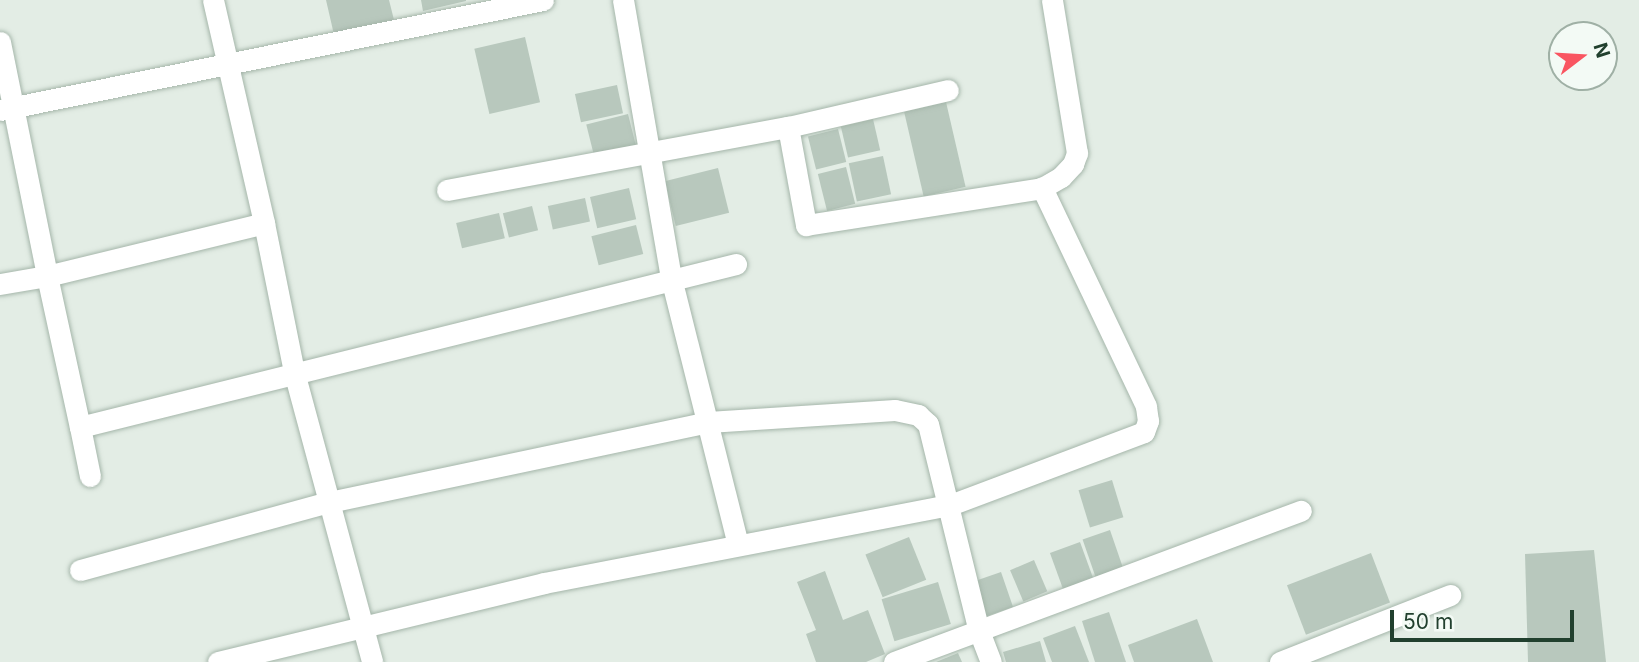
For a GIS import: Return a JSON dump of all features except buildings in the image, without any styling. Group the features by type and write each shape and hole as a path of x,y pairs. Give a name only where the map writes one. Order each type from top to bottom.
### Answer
{"street":[{"path":"214,0 264,223 293,372 372,662"},
{"path":"7,108 543,0"},
{"path":"623,0 671,278 738,544"},
{"path":"788,127 806,225 1042,188 1061,177 1073,164 1077,153 1052,0"},
{"path":"0,42 7,108 90,476"},
{"path":"447,190 788,127 948,90"},
{"path":"218,662 544,583 950,505 1144,432 1149,421 1146,406 1042,188"},
{"path":"0,284 47,276 264,223"},
{"path":"80,427 736,264"},
{"path":"80,570 328,502 708,422 895,410 918,415 928,424 979,631 991,662"},
{"path":"894,662 1301,511"},
{"path":"1280,662 1450,594"}]}
